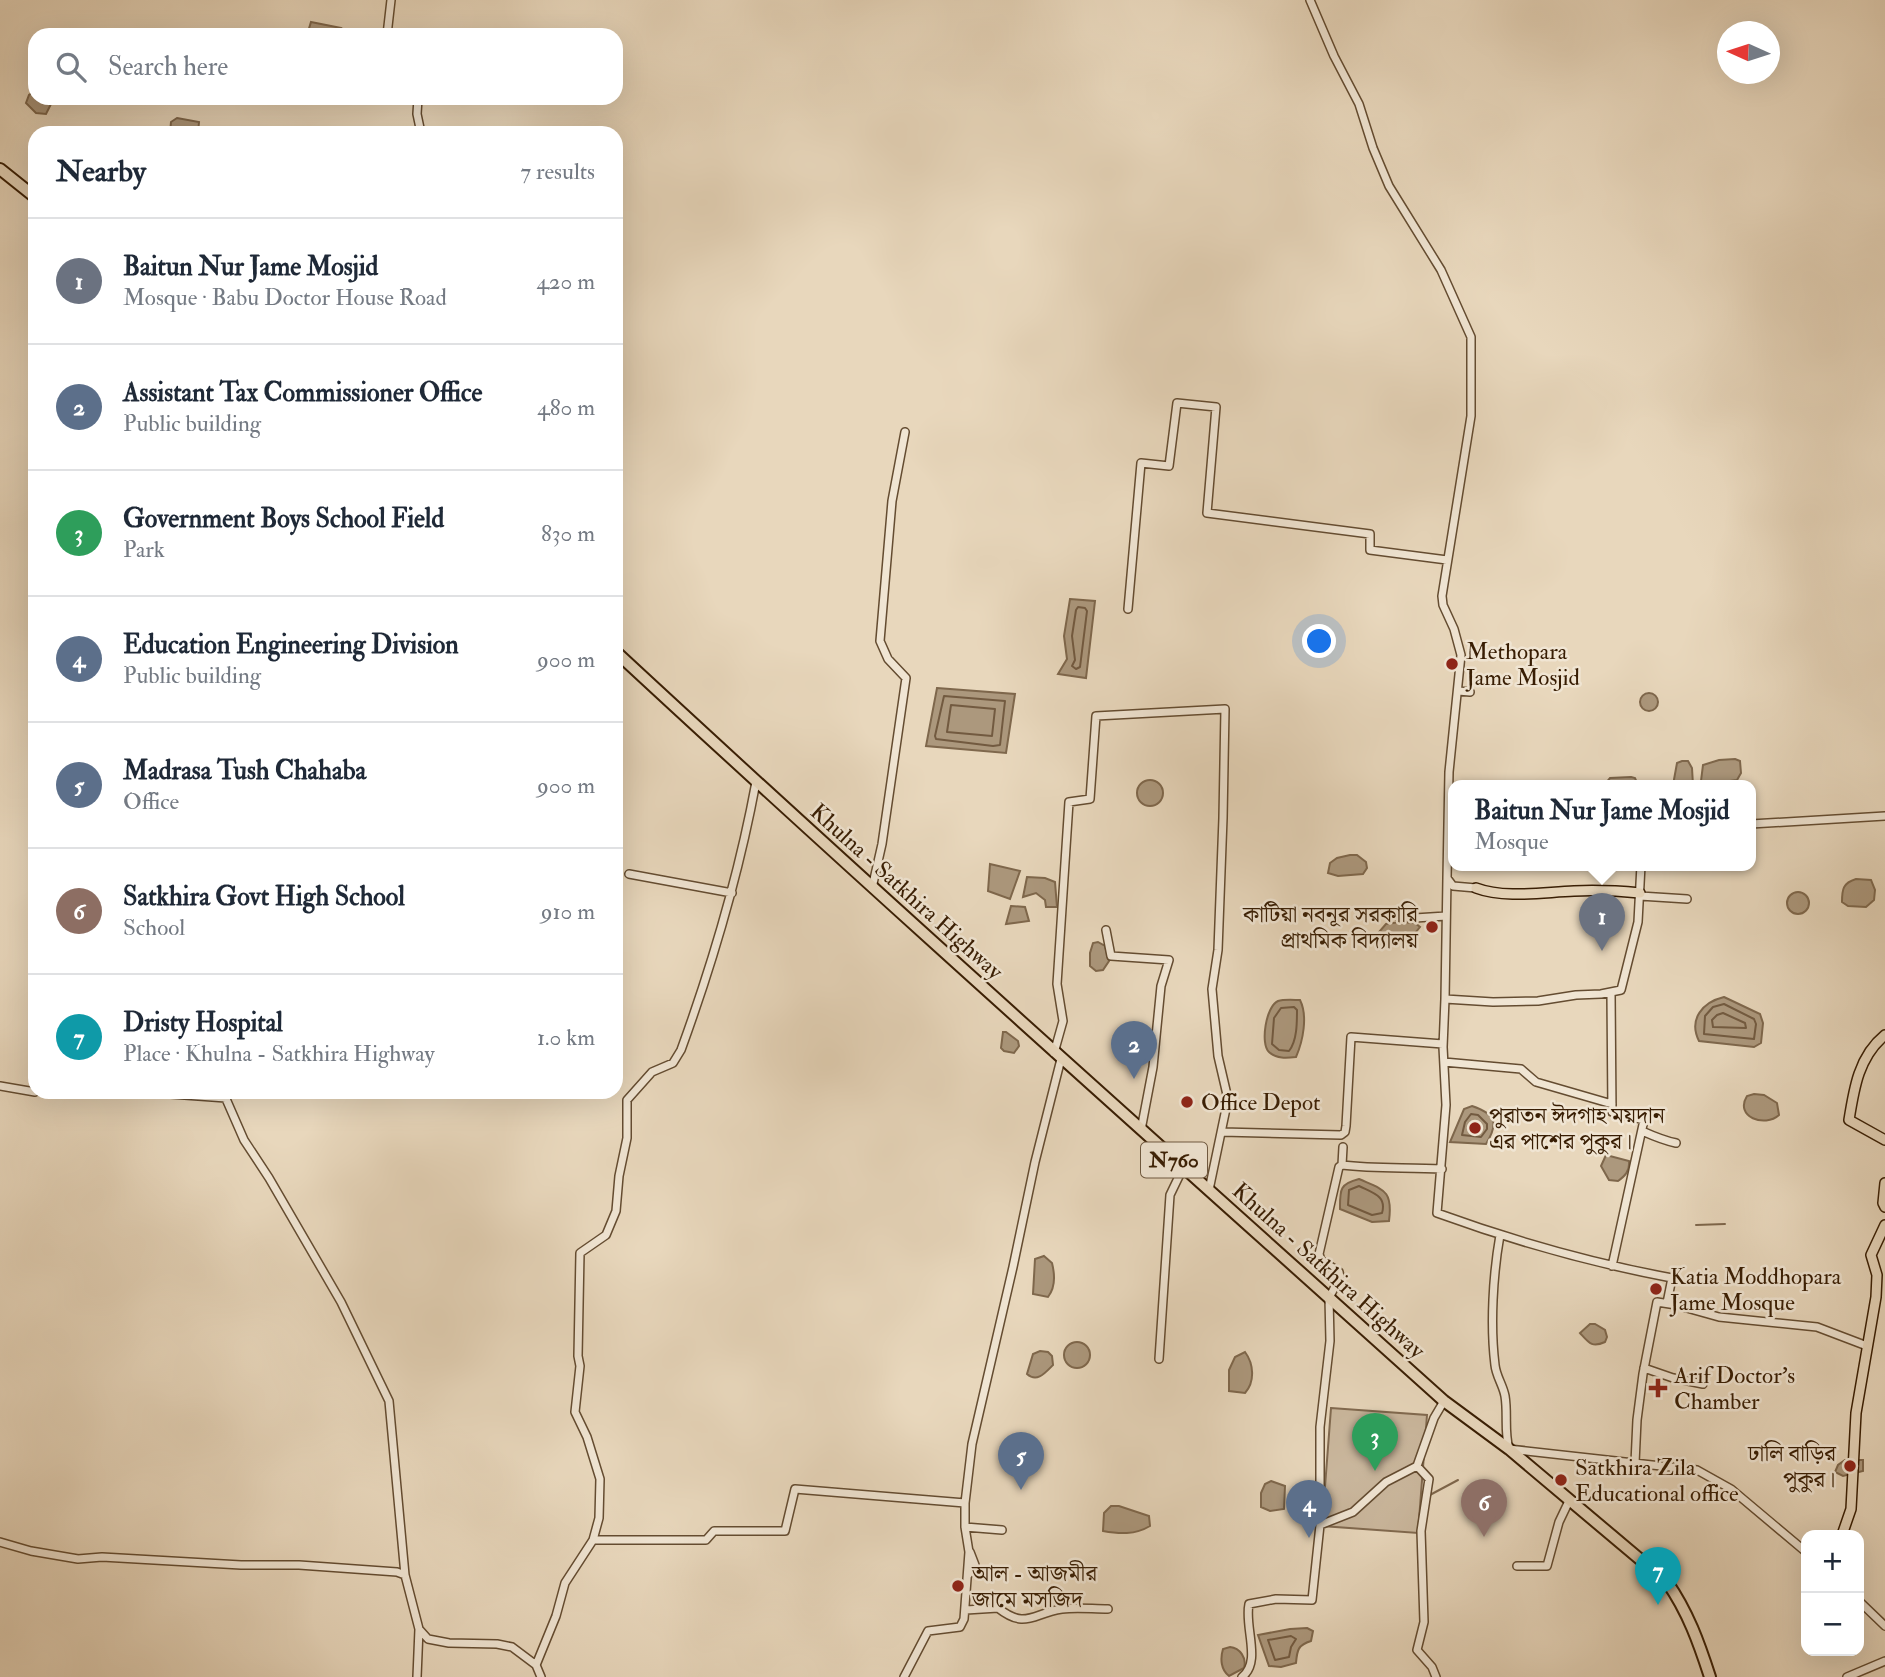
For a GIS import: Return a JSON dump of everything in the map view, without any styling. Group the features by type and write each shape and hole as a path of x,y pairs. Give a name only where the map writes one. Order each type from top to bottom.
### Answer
{"highway":[{"path":"0,169 28,191"},
{"name":"Khulna - Satkhira Highway","path":"623,658 872,888 1444,1401 1509,1449 1667,1582 1682,1603 1692,1625 1710,1677"}],"main road":[{"path":"1476,888 1530,894 1573,891 1640,894"},
{"path":"1885,1035 1876,1042 1863,1060 1854,1089 1849,1120 1885,1140"},
{"path":"1885,1183 1885,1208"},
{"path":"1844,1530 1851,1508 1856,1413 1876,1297 1877,1275 1871,1255 1885,1225"}],"street":[{"path":"388,28 391,0"},
{"path":"1310,0 1334,56 1359,104 1389,186 1441,270 1471,337 1471,416 1447,559 1443,605 1454,629 1461,655 1449,780"},
{"path":"418,105 420,126"},
{"path":"1128,609 1141,463 1169,466 1177,403 1216,407 1207,513 1370,534 1370,550 1447,559"},
{"path":"872,888 883,844 906,677 888,659 880,641 892,501 905,432"},
{"path":"1458,691 1470,692"},
{"path":"904,1677 928,1631 960,1627 966,1610 970,1552 965,1527 965,1503 979,1405 990,1371 1058,1056 1063,1021 1057,984 1069,802 1090,799 1096,716 1225,709 1218,937 1212,989 1217,1056 1228,1099 1209,1190"},
{"path":"536,1665 556,1616 565,1583 593,1540 599,1518 600,1479 574,1406 580,1367 580,1253 606,1235 616,1211 619,1176 627,1138 627,1100 652,1072 673,1063 681,1050 720,939 756,782"},
{"path":"1756,824 1885,816"},
{"path":"1448,825 1443,1044 1446,1105 1437,1213 1500,1235 1612,1266 1672,1278 1667,1303"},
{"path":"1445,999 1538,1001 1611,993 1622,989 1638,922 1641,871"},
{"path":"629,874 732,893"},
{"path":"1447,878 1453,886 1476,888"},
{"path":"1640,894 1687,899"},
{"path":"1397,916 1446,916"},
{"path":"1106,930 1111,956 1169,960 1161,986 1153,1067 1141,1130"},
{"path":"1611,993 1612,1112 1644,1120 1612,1266"},
{"path":"1222,1132 1341,1135 1346,1126 1352,1037 1443,1044"},
{"path":"1444,1062 1521,1069 1536,1082 1612,1104"},
{"path":"0,1086 28,1091"},
{"path":"226,1099 244,1140 270,1178 341,1302 389,1401 405,1575 419,1629 416,1677"},
{"path":"1642,1131 1653,1133 1663,1141 1676,1143"},
{"path":"1242,1677 1248,1672 1252,1662 1246,1618 1249,1604 1276,1599 1312,1600 1320,1525 1320,1427 1330,1341 1329,1298 1340,1277 1339,1272 1321,1260 1320,1254 1339,1167 1342,1165 1343,1147"},
{"path":"1342,1165 1441,1169"},
{"path":"1159,1359 1170,1195 1183,1168"},
{"path":"1500,1235 1494,1277 1495,1359 1497,1375 1505,1395 1504,1431 1509,1449 1697,1470 1731,1489 1801,1548"},
{"path":"1635,1463 1644,1368 1657,1302 1718,1317 1817,1327 1867,1346"},
{"path":"1644,1368 1703,1384"},
{"path":"1320,1525 1353,1512 1386,1482 1417,1466 1434,1418 1444,1401"},
{"path":"1417,1466 1429,1479 1421,1531 1423,1622 1417,1650 1432,1667 1436,1677"},
{"path":"593,1540 706,1540 714,1531 785,1531 795,1489 965,1503"},
{"path":"1517,1566 1547,1566 1559,1522 1569,1501"},
{"path":"965,1527 1002,1530"},
{"path":"0,1542 31,1551 78,1559 102,1557 299,1564 397,1572 405,1575"},
{"path":"1864,1606 1885,1626"},
{"path":"966,1610 998,1608 1008,1616 1029,1620 1050,1611 1108,1609"},
{"path":"419,1629 428,1639 512,1647 536,1665 541,1677"},
{"path":"1847,1677 1885,1663"}],"shaded area":[{"path":"1331,1408 1427,1415 1418,1533 1322,1526"}],"water":[{"path":"311,22 341,28 309,28"},
{"path":"28,105 50,105 46,114 36,113"},
{"path":"177,118 199,122 199,126 171,126 171,122"},
{"path":"1070,599 1095,601 1086,678 1058,674 1067,659 1064,636"},
{"path":"937,688 1015,694 1006,753 926,746"},
{"path":"1649,693 1655,696 1658,702 1655,708 1649,711 1643,708 1640,702 1643,696"},
{"path":"1719,760 1740,761 1741,773 1737,780 1701,780 1703,765"},
{"path":"1688,761 1692,768 1693,780 1674,780 1677,763"},
{"path":"1631,777 1636,780 1608,780"},
{"path":"1150,780 1159,784 1163,793 1159,802 1150,806 1141,802 1137,793 1141,784"},
{"path":"1357,855 1366,862 1367,868 1363,874 1338,876 1328,873 1330,863"},
{"path":"990,864 1020,871 1010,899 988,891"},
{"path":"1027,877 1045,878 1055,882 1057,907 1046,907 1045,900 1036,893 1023,897"},
{"path":"1856,879 1871,880 1875,890 1874,900 1866,907 1848,906 1842,902 1844,887"},
{"path":"1794,892 1802,892 1809,899 1809,907 1802,914 1794,914 1787,907 1787,899"},
{"path":"1011,906 1025,907 1029,921 1006,924"},
{"path":"1415,923 1420,927 1416,932 1418,934 1411,940 1391,942 1387,936 1380,936 1379,932 1386,924"},
{"path":"1098,942 1105,946 1109,961 1103,970 1096,971 1090,966 1090,953 1093,943"},
{"path":"1724,997 1760,1014 1763,1023 1761,1043 1754,1047 1699,1041 1695,1026 1700,1013 1716,999"},
{"path":"1300,1000 1304,1013 1304,1028 1296,1057 1275,1056 1266,1048 1265,1041 1270,1010 1278,1001"},
{"path":"1003,1032 1018,1041 1019,1046 1014,1053 1001,1048"},
{"path":"1764,1095 1777,1103 1779,1115 1773,1119 1759,1120 1748,1115 1744,1103 1747,1096"},
{"path":"1472,1106 1486,1112 1493,1120 1493,1130 1486,1144 1450,1142 1464,1109"},
{"path":"1606,1155 1629,1161 1629,1168 1618,1181 1609,1180 1601,1166"},
{"path":"1359,1179 1385,1192 1390,1203 1389,1221 1372,1222 1340,1209 1342,1189 1348,1183"},
{"path":"1044,1256 1052,1263 1054,1272 1054,1285 1048,1297 1033,1294 1035,1259"},
{"path":"1590,1324 1605,1330 1605,1342 1591,1344 1580,1333"},
{"path":"1077,1342 1086,1346 1090,1355 1086,1364 1077,1368 1068,1364 1064,1355 1068,1346"},
{"path":"1048,1352 1052,1356 1053,1365 1041,1376 1034,1378 1027,1374 1033,1354"},
{"path":"1245,1352 1252,1367 1248,1389 1245,1393 1229,1391 1229,1370 1235,1357"},
{"path":"1845,1460 1863,1460 1863,1471 1843,1476 1835,1472 1838,1465"},
{"path":"1271,1481 1285,1486 1284,1509 1270,1511 1261,1507 1261,1493 1265,1484"},
{"path":"1111,1506 1149,1516 1150,1526 1127,1533 1103,1531 1104,1513"},
{"path":"1307,1628 1313,1631 1311,1641 1299,1649 1296,1663 1281,1667 1269,1666 1258,1635"},
{"path":"1230,1647 1240,1651 1245,1664 1244,1668 1229,1676 1223,1667 1222,1657 1223,1649"}],"waterway":[{"path":"1696,1225 1725,1224"},
{"path":"1428,1496 1458,1480"},
{"path":"1614,1530 1628,1542"},
{"path":"1688,1608 1694,1619"}],"place":[{"name":"Methopara Jame Mosjid","path":"1452,664"},
{"name":"কাটিয়া নবনূর সরকারি প্রাথমিক বিদ্যালয়","path":"1432,927"},
{"name":"Baitun Nur Jame Mosjid","path":"1602,951"},
{"name":"Assistant Tax Commissioner Office","path":"1134,1079"},
{"name":"Office Depot","path":"1187,1102"},
{"name":"পুরাতন ঈদগাহ ময়দান এর পাশের পুকুর।","path":"1475,1128"},
{"name":"Katia Moddhopara Jame Mosque","path":"1656,1289"},
{"name":"Arif Doctor's Chamber","path":"1658,1388"},
{"name":"ঢালি বাড়ির পুকুর।","path":"1850,1466"},
{"name":"Government Boys School Field","path":"1375,1471"},
{"name":"Satkhira Zila Educational office","path":"1561,1480"},
{"name":"Madrasa Tush Chahaba","path":"1021,1490"},
{"name":"Satkhira Govt High School","path":"1484,1537"},
{"name":"Education Engineering Division","path":"1309,1538"},
{"name":"আল - আজমীর জামে মসজিদ","path":"958,1586"},
{"name":"Dristy Hospital","path":"1658,1605"}]}
